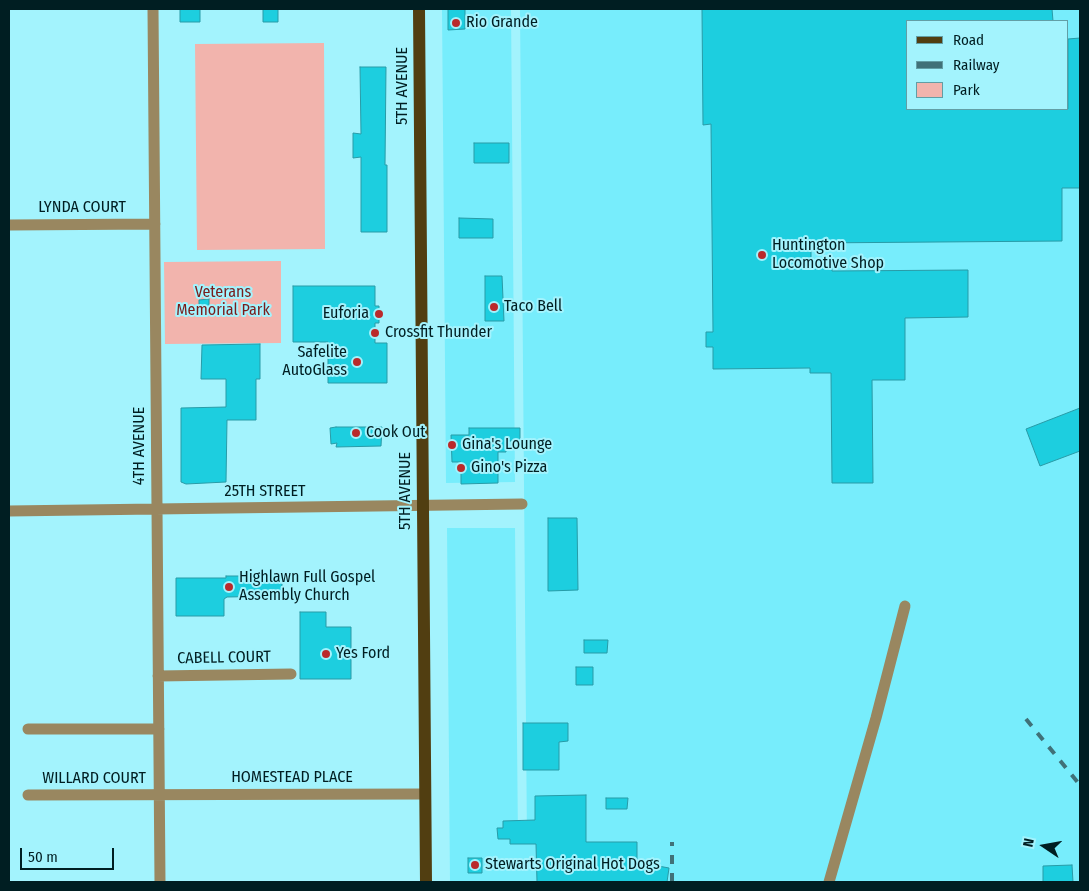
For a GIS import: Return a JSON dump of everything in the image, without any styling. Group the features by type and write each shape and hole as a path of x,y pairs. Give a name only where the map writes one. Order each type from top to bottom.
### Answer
{"main road":[{"name":"5TH AVENUE","path":"419,9 426,882"}],"street":[{"name":"4TH AVENUE","path":"153,9 160,882"},
{"name":"LYNDA COURT","path":"9,225 155,224"},
{"name":"25TH STREET","path":"9,511 422,507 522,504"},
{"path":"829,882 876,718 905,606"},
{"name":"CABELL COURT","path":"158,676 291,674"},
{"path":"28,729 159,729"},
{"name":"HOMESTEAD PLACE","path":"159,795 425,794"},
{"name":"WILLARD COURT","path":"28,795 159,795"}],"shaded area":[{"path":"442,9 511,9 515,482 446,483"},
{"path":"520,9 1080,9 1080,882 450,882 447,528 515,528 518,842 527,842"}],"green space":[{"path":"324,43 325,249 197,250 195,44"},
{"name":"Veterans Memorial Park","path":"281,261 281,343 165,344 164,262"}],"building":[{"path":"180,9 200,9 200,22 180,22"},
{"path":"263,9 278,9 278,22 263,22"},
{"name":"Rio Grande","path":"448,9 465,9 465,29 448,30"},
{"name":"Huntington Locomotive Shop","path":"702,9 1052,9 1053,20 906,20 906,110 1069,110 1069,39 1080,38 1080,188 1062,188 1062,241 811,243 811,266 832,266 832,271 968,270 968,317 905,318 905,380 872,380 873,483 832,483 831,373 810,373 810,368 713,369 713,347 706,347 706,332 713,332 711,124 703,125"},
{"path":"360,67 386,67 385,165 387,165 387,232 361,232 361,157 353,158 353,133 361,134"},
{"path":"474,143 509,143 509,163 474,163"},
{"path":"459,218 493,219 493,238 459,238"},
{"name":"Taco Bell","path":"485,276 502,276 504,321 485,321"},
{"path":"293,286 375,286 375,306 379,306 379,323 375,323 375,343 387,343 387,383 328,383 328,342 293,342"},
{"path":"209,299 209,309 199,310 199,300"},
{"path":"260,344 260,379 256,379 256,420 227,420 226,482 186,484 181,482 181,408 226,407 226,379 201,379 202,345"},
{"path":"1080,408 1080,451 1040,466 1026,429"},
{"name":"Cook Out","path":"382,427 381,446 336,447 337,443 331,444 330,428"},
{"path":"469,428 520,428 520,441 506,441 506,452 498,452 498,483 461,484 461,462 452,462 451,435 469,435"},
{"path":"548,518 577,518 578,590 548,591"},
{"name":"Highlawn Full Gospel Assembly Church","path":"226,576 282,576 282,596 227,597 224,599 224,616 176,616 176,578 226,578"},
{"name":"Yes Ford","path":"300,612 326,612 326,627 351,627 351,679 300,679"},
{"path":"584,640 608,640 607,653 584,653"},
{"path":"576,667 593,667 593,685 576,685"},
{"path":"523,723 568,723 568,741 559,742 559,770 523,770"},
{"path":"586,795 586,842 637,842 637,862 669,868 667,882 537,882 536,844 510,844 510,839 498,839 497,828 503,828 503,821 535,820 535,796"},
{"path":"606,798 628,798 627,809 606,809"},
{"name":"Stewarts Original Hot Dogs","path":"468,858 482,858 482,873 468,873"},
{"path":"1072,865 1073,882 1043,882 1043,866"}],"railway":[{"path":"1026,719 1080,785"},
{"path":"672,842 672,882"}],"place":[{"name":"Rio Grande","path":"456,23"},
{"name":"Huntington Locomotive Shop","path":"762,255"},
{"name":"Taco Bell","path":"494,307"},
{"name":"Euforia","path":"379,314"},
{"name":"Crossfit Thunder","path":"375,333"},
{"name":"Safelite AutoGlass","path":"357,362"},
{"name":"Cook Out","path":"356,433"},
{"name":"Gina's Lounge","path":"452,445"},
{"name":"Gino's Pizza","path":"461,468"},
{"name":"Highlawn Full Gospel Assembly Church","path":"229,587"},
{"name":"Yes Ford","path":"326,654"},
{"name":"Stewarts Original Hot Dogs","path":"475,865"}]}
